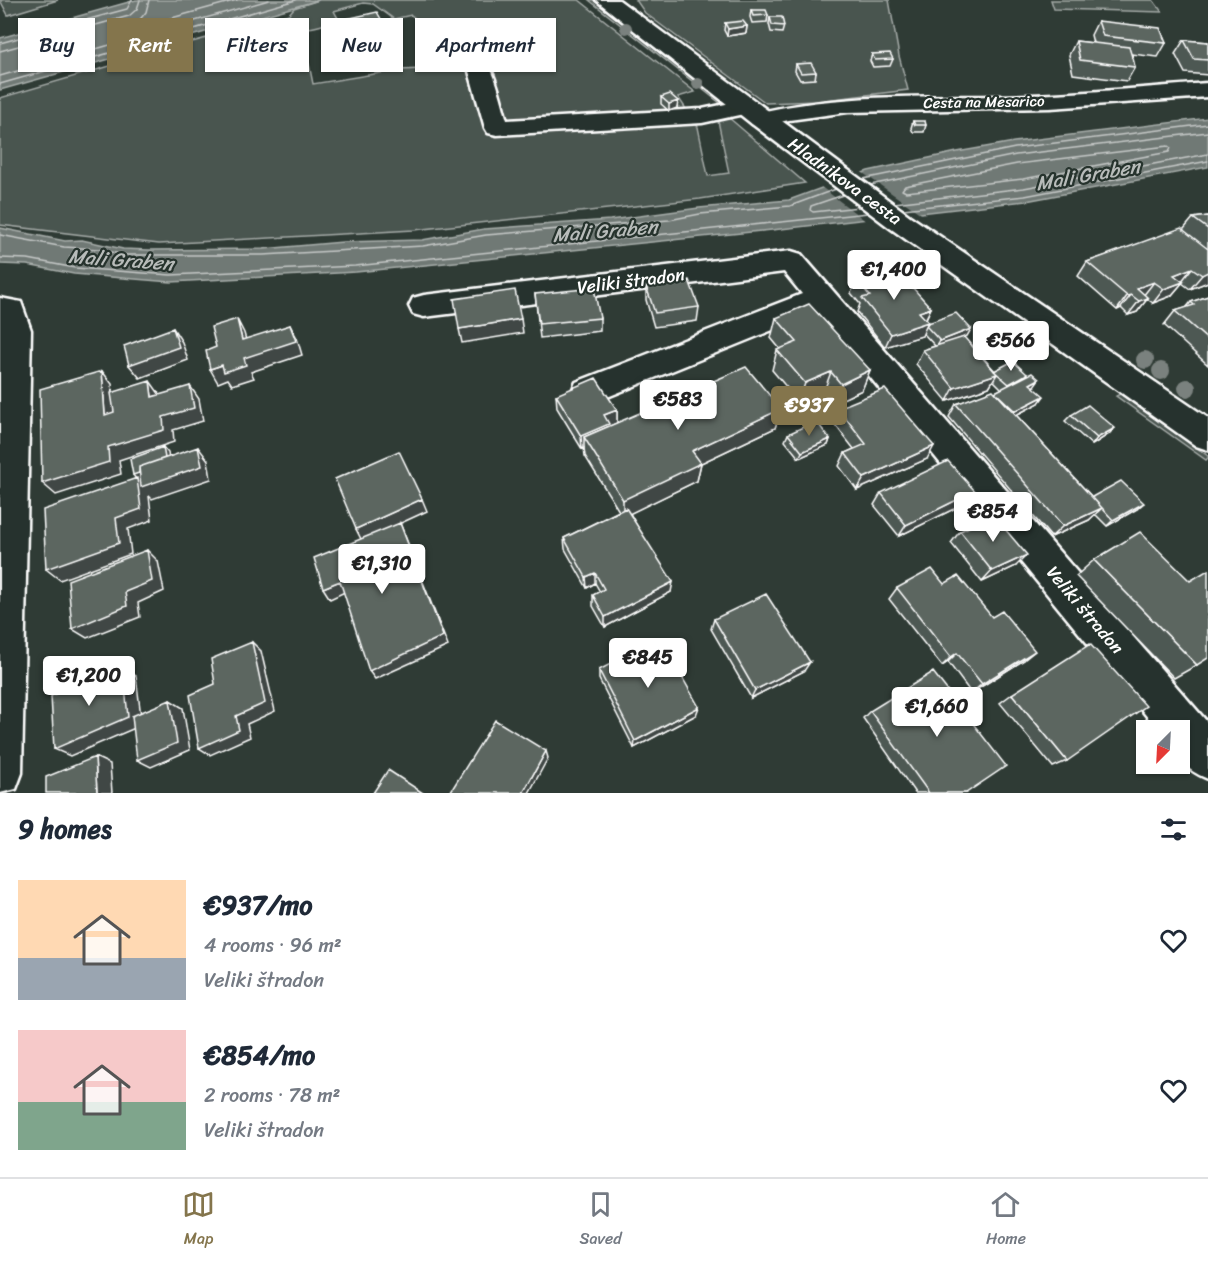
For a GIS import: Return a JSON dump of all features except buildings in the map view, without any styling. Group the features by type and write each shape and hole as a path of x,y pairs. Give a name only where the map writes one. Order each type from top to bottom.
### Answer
{"street":[{"name":"Hladnikova cesta","path":"606,0 900,222 1208,436"},
{"name":"Cesta na Mesarico","path":"480,72 497,128 842,107 925,103 999,103 1208,90"},
{"name":"Veliki štradon","path":"424,306 791,261 1208,757"},
{"path":"588,391 822,298"},
{"path":"0,309 10,310 16,330 0,773"}],"shaded area":[{"path":"0,0 58,0 8,15"},
{"path":"319,0 579,0 695,92 678,97 698,127 708,176 729,173 718,121 728,117 805,183 700,199 414,230 159,244 0,225 0,98 107,67 107,72 193,72 193,42 205,38 205,72 309,72 309,64 313,84 387,72 403,72 403,70 415,69 415,72 556,72 556,18 415,18 411,15 393,18 373,4 363,3 334,11 338,18 321,18 321,25 309,28 309,18 275,18 289,14 294,8"},
{"path":"589,0 594,0 722,100 724,106"},
{"path":"636,0 889,0 908,90 816,101 766,103 645,13"},
{"path":"1051,0 1153,0 1162,12 1054,9"},
{"path":"1120,394 1208,458 1206,460 1116,396"}],"water":[{"path":"136,0 319,0 255,18 205,18 205,32 193,36 193,18 107,18 107,60 95,63 95,18 72,18"},
{"path":"18,33 18,72 64,72 0,90 0,38"},
{"name":"Mali Graben","path":"1208,118 1208,167 1026,201 772,230 356,272 171,282 74,274 27,265 0,264 0,228 65,241 82,240 123,249 149,250 263,249 343,242 422,240 484,229 610,220 699,208 789,200 868,171 957,152 1014,142"}],"pier":[{"path":"860,171 924,216 867,222 820,186"}]}
